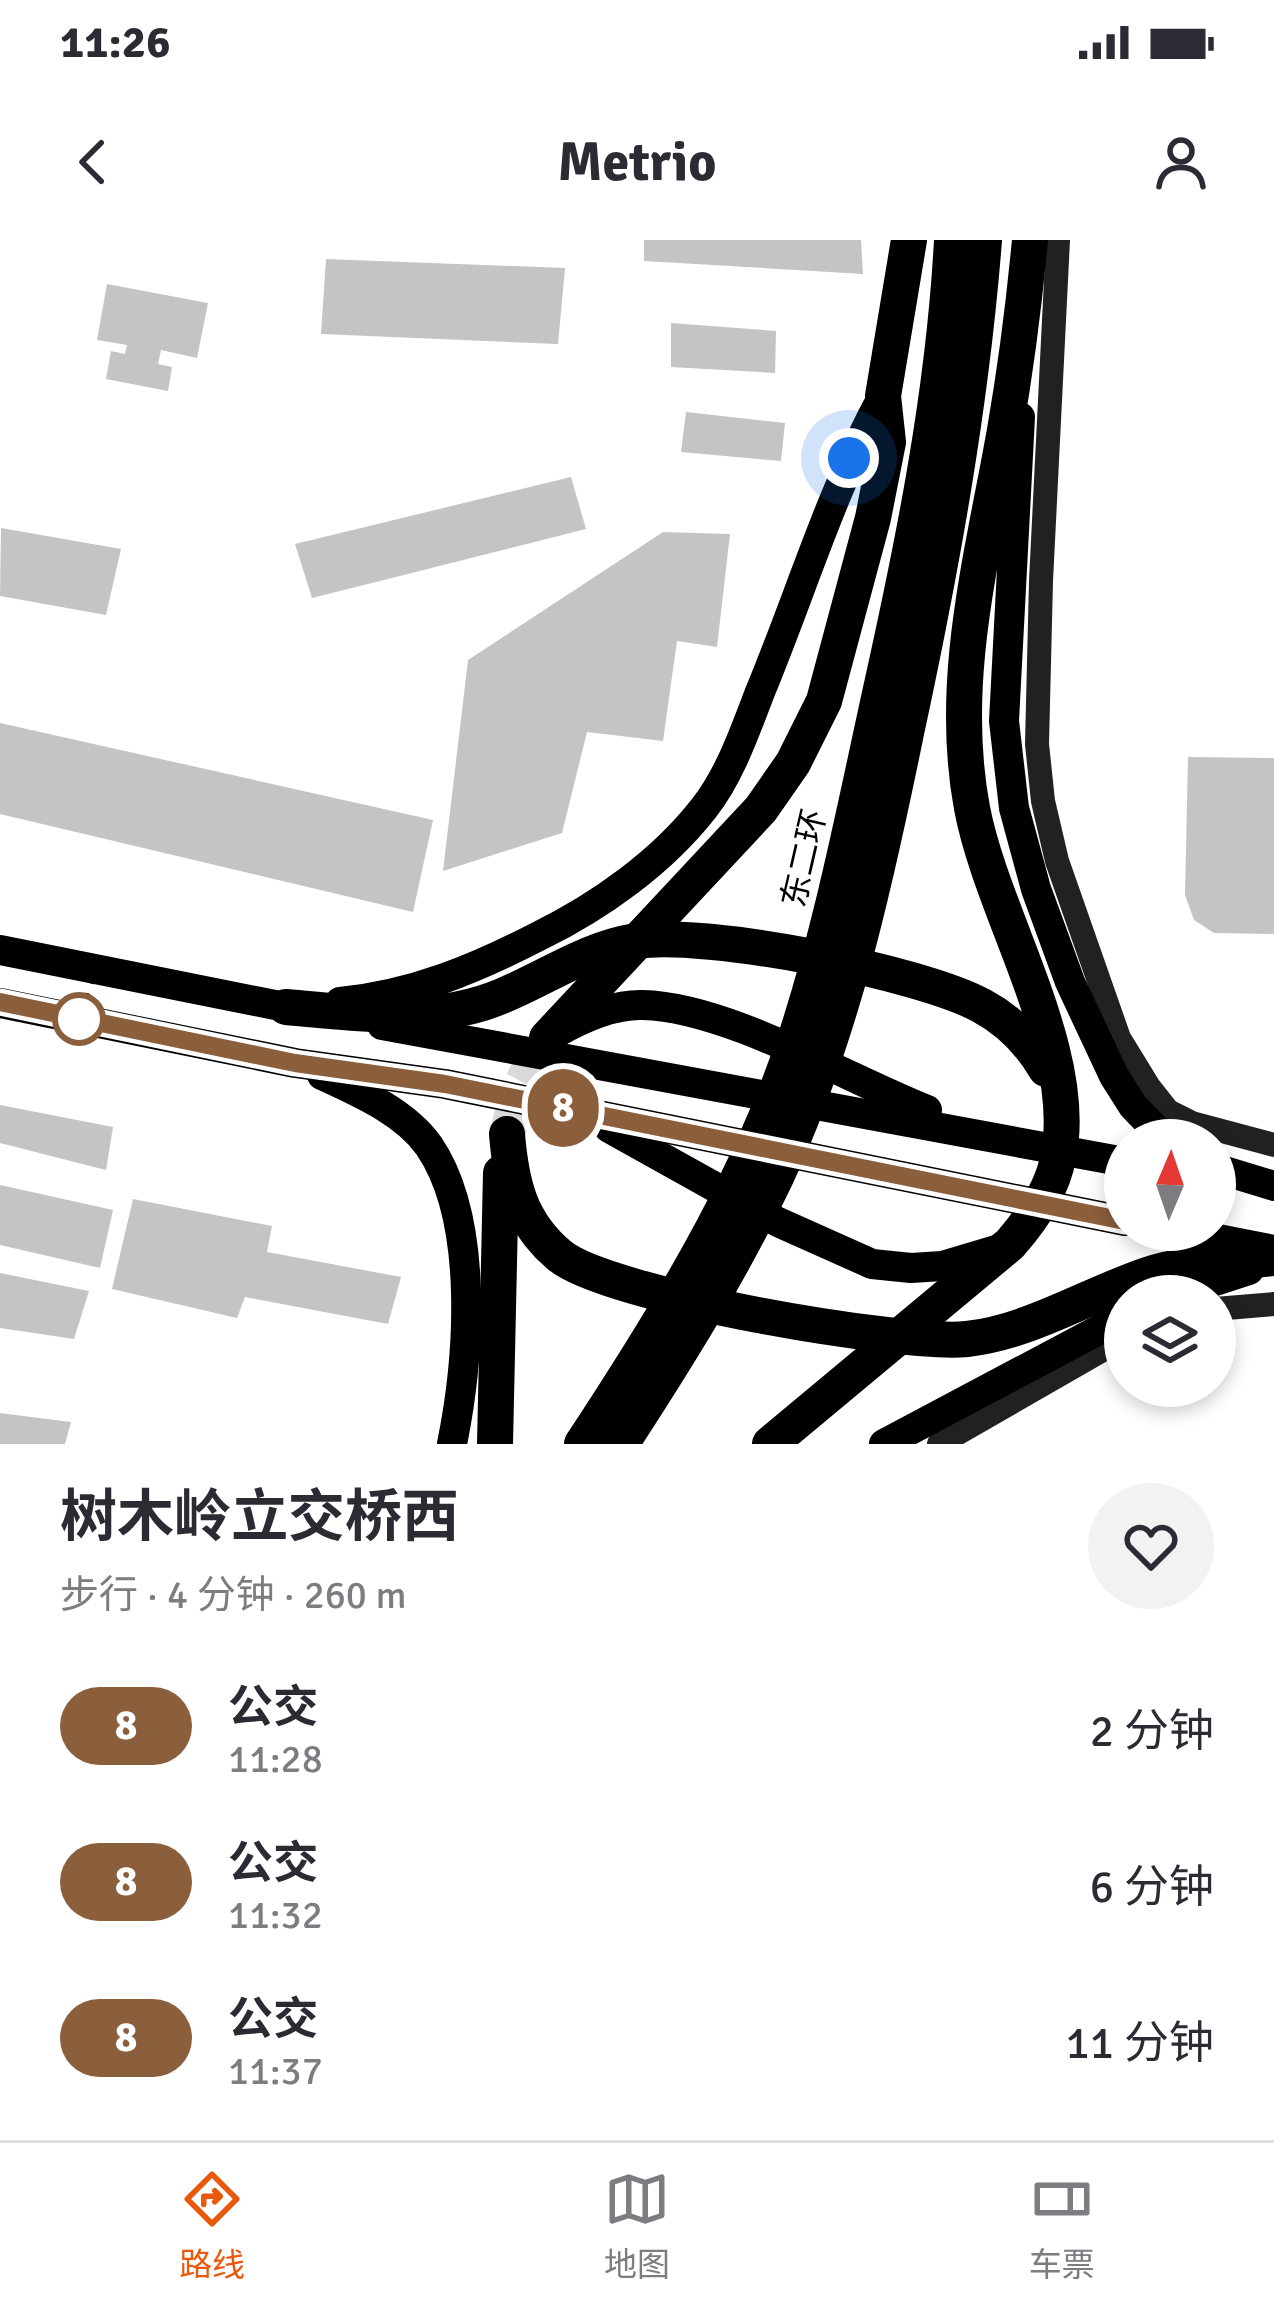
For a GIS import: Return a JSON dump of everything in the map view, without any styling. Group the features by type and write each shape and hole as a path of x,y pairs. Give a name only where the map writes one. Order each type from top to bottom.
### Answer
{"highway":[{"path":"547,1038 761,809 793,763 824,700 873,518 888,442 883,397 909,240"},
{"name":"东二环","path":"582,1444 710,1233 773,1096 806,1005 836,892 915,532 938,383 952,240"},
{"path":"622,1444 738,1252 777,1175 830,1043 863,931 944,548 974,351 984,240"},
{"path":"770,1444 1010,1244 1029,1222 1059,1158 1060,1100 1054,1057 984,863 964,742 968,629 1022,326 1030,240"},
{"path":"286,1007 411,1016 451,1012 502,996 594,950 641,940 695,940 876,971 980,1005 1010,1024 1030,1045 1060,1100"},
{"path":"494,1444 499,1182 507,1134 516,1198 535,1232 563,1259 602,1278 827,1328 918,1340 970,1339 1036,1320 1151,1273 1274,1257"}],"main road":[{"path":"1022,326 1004,721 1014,808 1056,945 1114,1076 1133,1106 1155,1119"},
{"path":"286,1007 418,989 458,976 570,920 678,838 707,804 746,727 849,458 883,397"},
{"path":"0,950 1104,1158"},
{"path":"0,1003 295,1063 445,1084 1104,1217"},
{"path":"547,1038 601,1011 643,1005 713,1018 988,1134"},
{"path":"295,1063 397,1115 428,1145 451,1196 464,1252 464,1337 452,1444"},
{"path":"580,1112 778,1222 872,1264 942,1266 979,1258 1010,1244"},
{"path":"1236,1174 1274,1186"},
{"path":"1236,1182 1274,1186"},
{"path":"1236,1247 1274,1257"},
{"path":"1226,1275 1274,1257"},
{"path":"884,1444 1104,1326"}],"street":[{"path":"1058,240 1038,644 1037,744 1043,801 1057,861 1119,1038 1163,1119"},
{"path":"1236,1137 1274,1144"},
{"path":"1236,1161 1274,1186"},
{"path":"1236,1307 1274,1304"},
{"path":"939,1444 1104,1349"}],"building":[{"path":"644,240 861,240 863,274 644,261"},
{"path":"326,259 565,268 558,344 321,334"},
{"path":"107,284 208,303 197,358 161,350 158,364 172,367 168,391 106,379 111,351 125,354 127,345 97,340"},
{"path":"671,323 776,331 775,373 671,367"},
{"path":"686,412 785,423 781,461 681,452"},
{"path":"571,477 586,529 312,598 295,544"},
{"path":"1,528 121,549 106,615 0,596"},
{"path":"663,532 730,534 717,647 677,641 663,741 587,732 562,833 443,871 468,660"},
{"path":"0,723 433,820 413,912 0,814"},
{"path":"1188,757 1274,758 1274,934 1214,933 1194,920 1185,895"},
{"path":"0,1105 113,1127 106,1170 0,1143"},
{"path":"0,1185 113,1210 100,1268 0,1245"},
{"path":"133,1199 272,1226 267,1252 401,1277 388,1324 245,1297 237,1318 112,1289"},
{"path":"0,1273 89,1291 74,1339 0,1328"},
{"path":"0,1413 71,1422 65,1444 0,1444"}],"tunnel":[{"path":"507,1134 521,1085 547,1038"}],"bus line":[{"name":"8","path":"0,1002 295,1063 445,1084 1104,1217"}],"route":[{"path":"79,1019 96,971 286,1007 418,989 519,947 570,920 636,874 678,838 707,804 737,748 849,458"}]}
